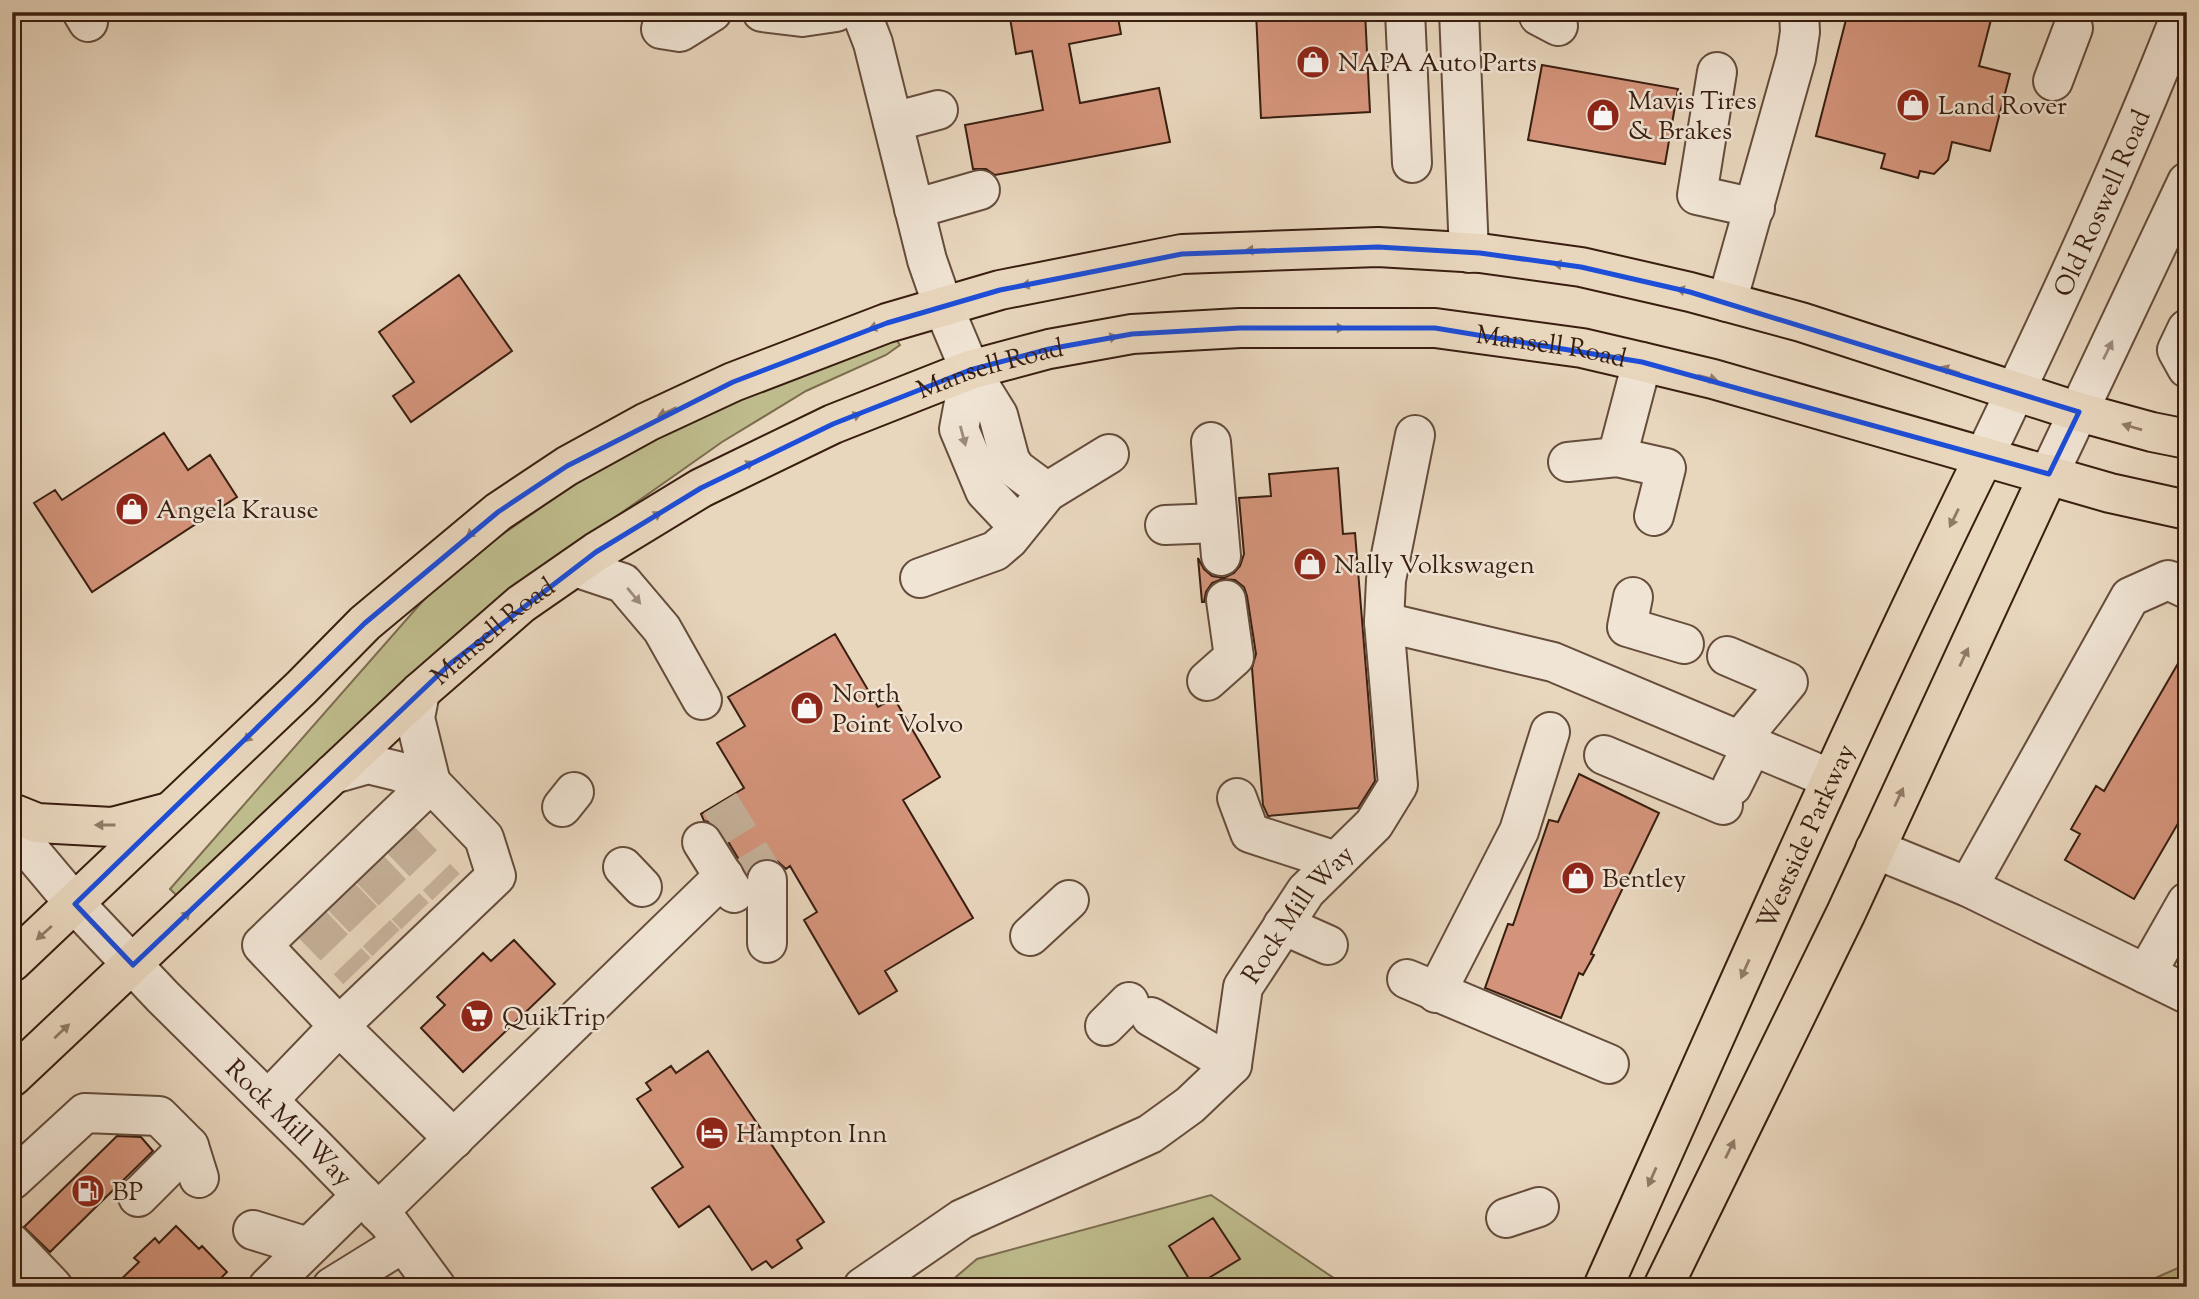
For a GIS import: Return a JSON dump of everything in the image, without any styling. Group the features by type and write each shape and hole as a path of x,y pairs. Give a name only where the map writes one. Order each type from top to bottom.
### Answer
{"main road":[{"path":"12,962 301,688 365,623 498,512 567,466 647,422 733,382 830,343 1000,290 1182,254 1378,247 1469,253 1581,267 1801,322 2079,412 2187,439"},
{"name":"Mansell Road","path":"12,1077 420,692 521,604 701,488 833,424 970,370 1049,349 1132,334 1240,328 1435,328 1582,348 1713,379 2049,474 2110,494 2187,510"},
{"name":"Westside Parkway","path":"1603,1287 1831,779 1911,605 1984,457"},
{"path":"1663,1287 1875,849 2049,474"},
{"path":"12,813 37,823 112,827 171,811"}],"street":[{"path":"665,29 680,32 712,12"},
{"path":"762,12 802,17 836,12"},
{"path":"862,12 873,43 927,260 943,306 970,370 998,415 1010,460 1016,469 1047,492"},
{"path":"1405,12 1412,163"},
{"path":"1460,12 1469,253"},
{"path":"1727,302 1796,58 1800,12"},
{"name":"Old Roswell Road","path":"2015,392 2156,79 2182,12"},
{"path":"2053,81 2073,28"},
{"path":"1717,72 1697,195 1755,208"},
{"path":"893,122 938,110"},
{"path":"2049,474 2187,182"},
{"path":"914,209 980,190"},
{"path":"2187,329 2177,350 2187,368"},
{"path":"1617,457 1642,362"},
{"path":"970,370 959,429 985,491 1018,526"},
{"name":"Westside Parkway","path":"1984,457 2015,392"},
{"name":"Rock Mill Way","path":"1232,1065 1243,987 1306,891 1374,824 1398,785 1384,622 1386,580 1415,435"},
{"path":"1165,525 1219,540 1211,442"},
{"path":"920,578 986,555 1003,545 1047,492 1109,454"},
{"path":"1568,462 1617,457 1666,468 1654,516"},
{"path":"575,567 623,583 662,629 702,699"},
{"path":"1968,887 2130,597 2168,580 2186,591"},
{"path":"1633,597 1628,627 1684,644"},
{"path":"1221,669 1226,600"},
{"path":"1384,622 1553,663 1831,779"},
{"path":"1604,755 1728,796 1746,743 1788,682 1727,656"},
{"path":"420,692 415,718 431,783"},
{"path":"1528,746 1550,732 1519,831 1422,986 1609,1064"},
{"path":"268,1100 339,1026 367,981 455,897 496,876 484,838 431,783 368,764 333,774"},
{"path":"431,783 392,830 303,915 262,945 339,1026 454,1139"},
{"path":"1237,798 1250,832 1336,861"},
{"name":"Rock Mill Way","path":"12,830 75,904 133,965 370,1204 436,1287"},
{"path":"702,842 742,883 766,943"},
{"path":"1875,849 1968,887 2187,994"},
{"path":"308,1247 253,1230 270,1284 308,1247 370,1204 454,1139 742,883"},
{"path":"1030,936 1069,900"},
{"path":"2146,974 2187,902"},
{"path":"1283,925 1328,945"},
{"path":"863,1287 961,1219 1150,1134 1190,1105 1232,1065 1128,1015"},
{"path":"12,1180 85,1113 159,1116 194,1162 138,1197"},
{"path":"332,1287 403,1243"},
{"path":"12,1244 52,1287"}],"highlighted area":[{"path":"1378,247 1480,253 1581,267 1690,292 2079,412 2049,474 1642,362 1435,328 1240,328 1132,334 1049,349 970,370 833,424 701,488 596,552 451,663 133,965 75,904 365,623 498,512 567,466 733,382 887,323 1000,290 1182,254"}],"shaded area":[{"path":"895,338 900,345 886,355 806,391 722,442 607,523 181,896 170,889 428,595 474,554 614,457 700,414"},
{"path":"1211,1195 1347,1287 944,1287 977,1259"},
{"path":"2187,1264 2187,1287 2135,1287"}],"building":[{"path":"1009,12 1117,12 1121,34 1069,44 1080,103 1159,88 1170,142 995,175 986,169 973,169 965,125 1043,110 1032,51 1016,54"},
{"name":"NAPA Auto Parts","path":"1256,12 1365,12 1370,112 1261,118"},
{"name":"Land Rover","path":"1848,12 1993,12 1979,66 2010,74 1990,151 1952,142 1948,160 1934,174 1920,171 1918,178 1881,168 1885,154 1816,136"},
{"name":"Mavis Tires & Brakes","path":"1542,65 1678,89 1665,164 1528,140"},
{"path":"459,275 512,351 411,422 393,396 414,382 379,332"},
{"path":"164,433 188,470 210,455 237,497 92,592 34,503 55,490 62,500"},
{"path":"1338,468 1343,534 1355,533 1375,781 1358,808 1268,816 1263,805 1252,668 1256,654 1247,596 1244,587 1235,580 1222,579 1212,583 1202,602 1198,558 1212,576 1224,578 1240,566 1244,554 1239,498 1271,496 1269,474"},
{"path":"835,634 878,707 894,698 940,777 903,800 973,918 885,971 897,991 859,1014 804,920 817,912 790,866 786,869 777,861 766,858 756,861 747,873 721,830 713,823 704,821 701,814 744,788 717,743 745,726 728,697"},
{"path":"2187,648 2187,808 2134,899 2065,860 2080,834 2071,829 2096,786 2104,791"},
{"name":"Bentley","path":"1579,774 1659,813 1591,954 1594,955 1583,975 1579,973 1561,1018 1485,988 1508,924 1513,925 1549,820 1558,822"},
{"name":"QuikTrip","path":"514,940 555,984 463,1072 421,1028 445,1005 437,997 483,953 491,961"},
{"name":"Hampton Inn","path":"708,1051 824,1222 797,1240 802,1248 772,1268 766,1261 752,1270 709,1206 679,1227 652,1188 683,1167 637,1099 651,1090 646,1083 671,1066 676,1073"},
{"path":"117,1136 141,1137 153,1151 50,1252 24,1227"},
{"path":"1213,1218 1240,1259 1194,1287 1169,1246"},
{"path":"176,1226 199,1249 202,1246 227,1272 212,1287 113,1287 139,1262 134,1258 155,1238 159,1243"}],"tunnel":[{"path":"720,803 767,880"},
{"path":"397,836 446,887"},
{"path":"366,865 415,916"},
{"path":"337,892 386,943"},
{"path":"308,920 357,971"}],"place":[{"name":"NAPA Auto Parts","path":"1313,62"},
{"name":"Land Rover","path":"1913,105"},
{"name":"Mavis Tires & Brakes","path":"1603,115"},
{"name":"Angela Krause","path":"132,509"},
{"name":"Nally Volkswagen","path":"1310,564"},
{"name":"North Point Volvo","path":"807,708"},
{"name":"Bentley","path":"1578,878"},
{"name":"QuikTrip","path":"477,1016"},
{"name":"Hampton Inn","path":"712,1133"},
{"name":"BP","path":"88,1191"}]}
